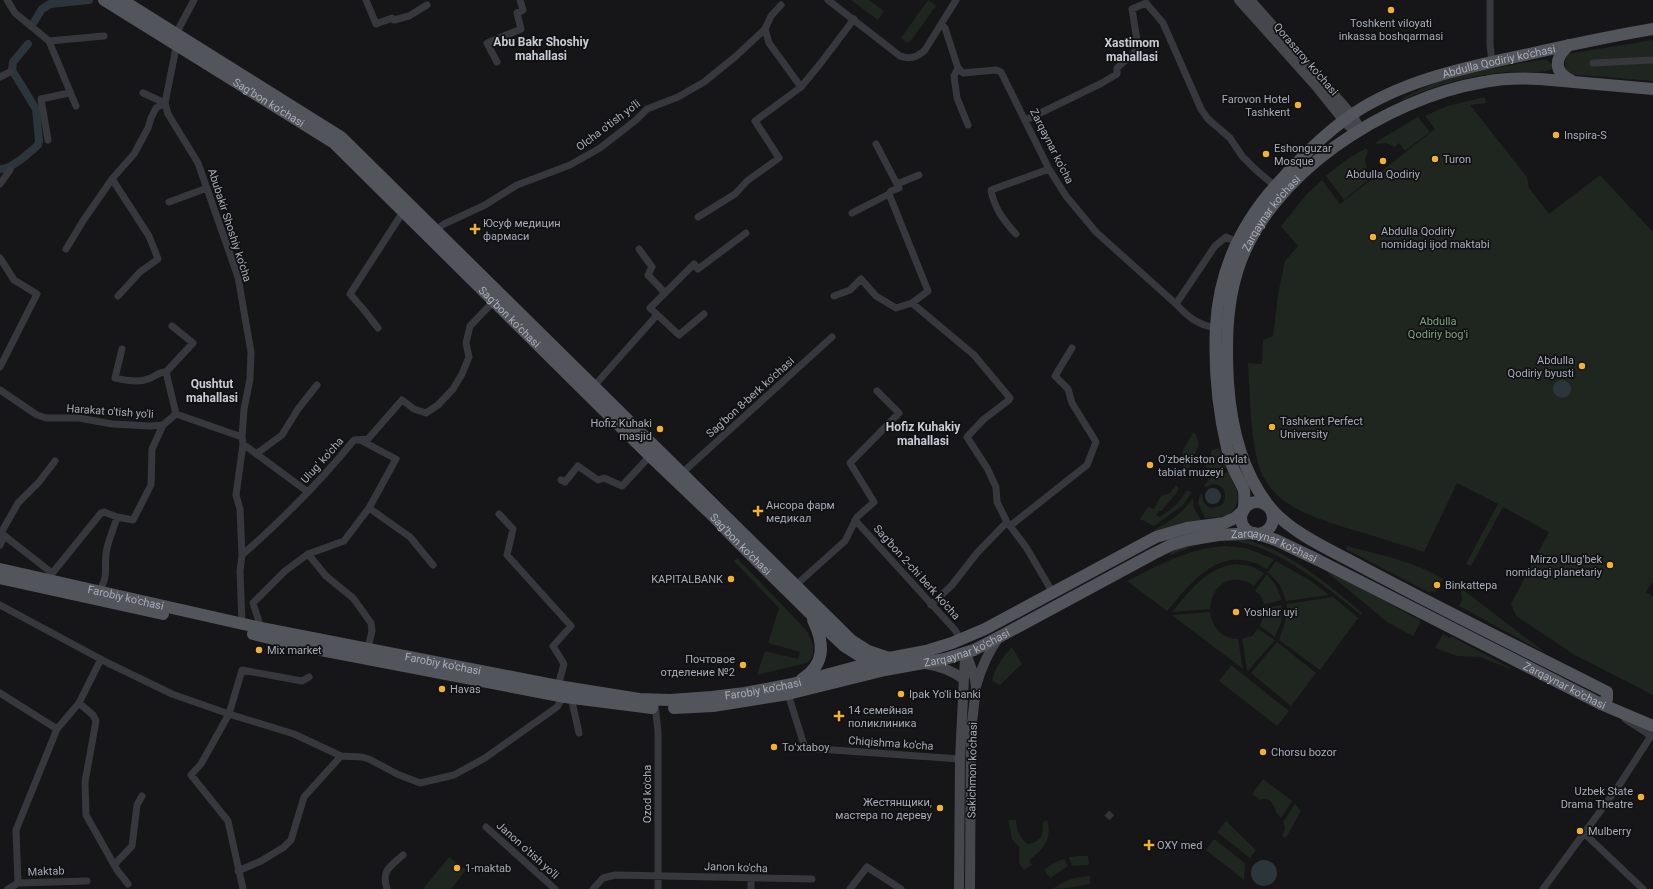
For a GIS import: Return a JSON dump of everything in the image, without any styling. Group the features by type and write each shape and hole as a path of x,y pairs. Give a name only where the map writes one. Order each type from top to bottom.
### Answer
{"main road":[{"name":"Sag’bon ko’chasi","path":"122,0 177,40 334,143 397,199 432,233 650,456 715,518 808,612 844,646 870,663 885,670"},
{"name":"Sag’bon ko’chasi","path":"105,1 177,40"},
{"name":"Qorasaroy ko'chasi","path":"1247,1 1358,130"},
{"name":"Abdulla Qodiriy ko'chasi","path":"1348,118 1377,100 1443,74 1569,45 1653,29"},
{"path":"1569,45 1560,55 1558,67 1562,75 1575,83"},
{"name":"Abdulla Qodiriy ko'chasi","path":"1358,130 1417,102 1467,85 1491,81 1522,78 1653,90"},
{"name":"Zarqaynar ko'chasi","path":"1348,118 1302,157 1275,186 1251,216 1242,245 1228,313 1226,346 1232,417 1240,454 1250,478 1270,508 1294,528 1318,543 1443,610 1607,692 1607,700 1601,704"},
{"name":"Zarqaynar ko'chasi","path":"889,658 935,648 961,640 1156,538 1187,528 1224,523 1235,518 1244,510 1244,491 1230,458 1220,408 1216,364 1216,328 1221,289 1226,270 1242,245 1290,186 1323,156 1358,130"},
{"name":"Sag’bon ko’chasi","path":"397,199 403,212 432,233"},
{"name":"Sag’bon ko’chasi","path":"492,294 594,386 851,640 868,651 889,658"},
{"path":"1256,502 1263,503 1270,508 1273,518 1271,526 1265,531 1254,533 1248,530 1243,524 1242,517 1244,510 1249,504 1256,502"},
{"name":"Zarqaynar ko'chasi","path":"885,670 924,664 966,653 999,637 1171,545 1206,536 1254,533 1276,540 1318,560 1601,704 1652,733"},
{"name":"Farobiy ko'chasi","path":"0,569 50,576 99,591 261,628 368,648 565,692"},
{"name":"Farobiy ko'chasi","path":"0,578 320,650 565,692 655,704 745,693 791,694 885,670"},
{"path":"791,694 816,666 820,657 820,638 808,612"},
{"name":"Sakichmon ko'chasi","path":"959,889 960,759 963,679 966,653 974,634"},
{"path":"976,688 984,665 999,637"},
{"name":"Sakichmon ko'chasi","path":"961,640 975,679 976,688 972,731 970,889"},
{"path":"885,670 889,658"},
{"name":"Farobiy ko'chasi","path":"791,694 870,663 889,658"},
{"path":"924,664 952,671 963,679"}],"street":[{"path":"7,0 15,13 49,41 69,93 76,106"},
{"path":"165,103 180,26 194,0"},
{"path":"366,0 376,24 392,18 394,20 409,16 427,5"},
{"path":"497,62 487,43 521,29 517,13 523,10 520,0"},
{"path":"828,0 900,56 907,58 918,56 925,50 956,0"},
{"path":"1490,0 1490,45 1492,62"},
{"path":"1026,120 1102,83 1117,74 1117,68 1134,53 1138,47 1132,9 1146,3 1163,23 1201,109 1208,119 1230,138 1242,156 1275,186"},
{"name":"Olcha o'tish yo'li","path":"432,233 455,218 485,205 517,185 570,165 588,155 636,120 647,109 678,97 704,82 735,57 765,29 771,16 781,5"},
{"path":"698,217 735,194 747,180 779,158 755,121 801,86 820,64 854,19"},
{"path":"941,24 945,28 958,68 954,76 957,98 968,125"},
{"path":"765,29 769,43 801,86"},
{"path":"49,41 104,36"},
{"path":"1593,63 1653,60"},
{"name":"Zarqaynar ko'cha","path":"958,68 963,73 996,70 1001,72 1049,169 1066,196 1096,232 1176,304 1187,317 1204,326 1216,328"},
{"path":"0,77 10,72"},
{"path":"48,140 41,99 69,93"},
{"path":"143,93 165,103"},
{"path":"66,249 112,179 134,154 148,128 156,108 165,103"},
{"name":"Abubakir Shoshiy ko'cha","path":"165,103 168,114 198,163 238,277 251,352 250,379 244,409 236,495 240,509 242,623"},
{"path":"852,213 899,188 876,144"},
{"path":"1016,234 1003,220 992,200 991,190 1049,169"},
{"path":"0,184 10,170"},
{"path":"898,184 919,175"},
{"path":"112,179 150,236 158,259 140,272 118,296"},
{"path":"169,202 207,188"},
{"path":"834,296 850,290 861,279 876,296 896,308 912,303 928,291 889,194"},
{"path":"378,328 350,294 403,212"},
{"path":"704,314 679,335 650,308 694,264 698,269 746,233"},
{"name":"Zarqaynar ko'chasi","path":"1176,304 1215,246 1226,237 1242,245"},
{"path":"639,249 652,267 648,275 665,293"},
{"path":"0,258 14,280 37,294 0,367"},
{"name":"Ulug' ko'cha","path":"242,555 276,526 335,464 354,440 362,441 368,439 402,400 414,408 426,413 438,405 453,389 462,374 469,357 466,342 470,326 492,294"},
{"path":"912,303 974,355 1010,398 984,419 967,437 987,468 996,487 997,502 1009,524 1026,547 1053,593"},
{"path":"594,386 657,315"},
{"path":"122,349 115,378 131,381 148,379 159,372 166,372 194,343 172,326"},
{"name":"Sag'bon 8-berk ko'chasi","path":"682,473 832,337"},
{"path":"932,605 952,585 977,553 1009,524 1087,465 1096,442 1072,403 1068,389 1055,376 1072,348"},
{"path":"166,372 176,414 242,441 256,454 308,492"},
{"path":"256,454 282,435 298,409 317,385"},
{"name":"Harakat o'tish yo'li","path":"0,390 37,415 46,418 79,418 112,424 150,426 163,425 176,414"},
{"path":"796,585 845,541 855,520 874,500 850,463 899,413 877,391"},
{"path":"55,461 39,482 18,503 1,533 50,576 101,512 133,520 151,485 152,449 163,425"},
{"path":"261,628 253,603 285,572 308,554 344,541 369,508 396,459 362,441"},
{"path":"561,480 565,482 578,466 598,480 604,478 622,486 650,456"},
{"path":"369,508 410,537 433,565"},
{"path":"500,514 514,528 507,555 571,626 553,646 564,664 565,692 579,733"},
{"path":"99,591 105,582 107,571 106,554 117,517"},
{"name":"Sag'bon 2-chi berk ko'cha","path":"855,520 955,630 961,640"},
{"path":"0,545 4,536"},
{"path":"308,554 326,576 353,598 371,623 372,631 368,648"},
{"path":"0,605 101,659 172,694 229,714 294,734 341,756 362,757 369,759 397,774 420,783 454,776 485,758 557,707 565,692"},
{"path":"18,883 16,830 57,729 79,703 101,659"},
{"path":"243,889 228,821 191,774 201,764 229,714 242,670 302,681 309,677"},
{"path":"0,693 57,729"},
{"name":"Chiqishma ko'cha","path":"791,694 805,748 960,759"},
{"path":"79,703 93,715 96,721 85,782 86,815 114,865 128,884"},
{"name":"Ozod ko'cha","path":"655,704 658,732 658,889"},
{"path":"1548,887 1618,787 1652,733"},
{"path":"238,871 267,858 284,847 291,840 304,797 341,756"},
{"path":"114,865 132,846 137,805 142,796"},
{"name":"Janon o'tish yo'li","path":"486,827 555,889"},
{"path":"1585,834 1643,889"},
{"path":"387,889 385,879 386,872 388,868 402,855"},
{"path":"850,889 867,867 901,889"},
{"name":"Janon ko'cha","path":"593,889 603,878 615,875 658,875 751,879 812,879"},
{"path":"751,879 752,889"},
{"name":"Maktab","path":"8,889 18,883 87,881"}],"green space":[{"path":"851,0 869,0 884,11 878,20"},
{"path":"928,0 936,6 910,42 907,43 901,38"},
{"path":"1653,40 1653,81 1567,74 1565,64 1567,54"},
{"path":"1546,59 1553,65 1552,69 1549,71 1507,72 1478,76 1438,86 1398,102 1431,85 1469,73"},
{"name":"Abdulla Qodiriy bog'i","path":"1485,97 1486,103 1470,105 1527,177 1529,188 1549,214 1600,175 1653,232 1653,581 1646,592 1653,597 1653,695 1573,654 1516,616 1511,604 1549,532 1503,507 1471,566 1466,564 1498,504 1457,483 1424,552 1314,517 1299,510 1285,501 1274,491 1264,478 1258,463 1252,426 1248,363 1262,364 1263,340 1273,336 1278,294 1285,261 1298,246 1281,226 1307,194 1322,180 1340,204 1435,129 1425,116 1447,106"},
{"path":"1418,117 1430,132 1405,151 1399,143 1395,147 1386,143 1377,144 1376,142"},
{"path":"1366,148 1368,151 1365,160 1367,169 1362,173 1368,180 1344,200 1326,176 1346,160"},
{"path":"1193,433 1196,435 1199,445 1186,474 1183,472 1182,468 1186,462 1182,452"},
{"path":"1219,448 1227,467 1206,474 1202,479 1212,450"},
{"path":"1228,472 1238,495 1236,506 1227,516 1205,518 1198,503 1200,494 1202,494 1203,501 1208,507 1212,508 1222,505 1225,495 1224,491 1219,485 1215,484 1206,487 1204,485 1211,478"},
{"path":"1176,485 1179,488 1176,494 1162,511 1159,511 1156,515 1160,517 1168,511 1179,502 1187,490 1192,492 1183,505 1154,526 1140,519 1148,507 1154,509 1161,496 1170,493"},
{"path":"1193,498 1194,508 1201,520 1154,530 1176,516"},
{"path":"1239,538 1272,549 1305,568 1349,602 1362,613 1361,615 1298,568 1280,557 1244,543 1227,541 1212,542 1185,549 1171,555 1169,552 1185,545"},
{"path":"1226,546 1246,548 1274,559 1267,569 1251,562 1236,560 1223,562 1210,568 1188,587 1167,611 1127,581 1175,558 1199,550"},
{"path":"1347,546 1409,563 1443,579 1435,593 1431,591 1430,593 1346,549"},
{"path":"737,558 806,630 811,638 813,647 812,655 807,663 757,675 765,651 798,659 800,652 768,643 779,608 734,561"},
{"path":"1276,561 1311,581 1329,595 1286,601 1280,585 1268,572"},
{"path":"1236,564 1251,566 1264,573 1254,586 1238,580 1224,582 1215,593 1210,609 1172,612 1192,588 1207,575 1225,566"},
{"path":"1328,570 1421,621 1413,636 1387,622 1328,573"},
{"path":"1267,574 1276,586 1282,600 1264,604 1261,596 1255,591"},
{"path":"1462,589 1547,654 1459,606 1462,599"},
{"path":"1333,597 1358,618 1320,670 1279,640 1285,622 1287,604"},
{"path":"1282,605 1281,622 1275,637 1260,626 1263,617 1263,608"},
{"path":"1210,612 1213,623 1222,634 1227,637 1238,639 1243,669 1172,615"},
{"path":"1258,629 1275,640 1249,670 1247,670 1242,639 1252,636"},
{"path":"1443,634 1450,638 1451,636 1518,672 1480,657 1457,656 1435,648"},
{"path":"1277,642 1316,673 1291,706 1251,673"},
{"path":"1012,647 1022,664 1000,685 992,681 993,676 1000,662"},
{"path":"1231,665 1289,711 1277,726 1219,681"},
{"path":"1263,779 1292,801 1281,818 1276,813 1270,800 1260,800 1252,794"},
{"path":"1295,804 1301,811 1286,838 1282,836 1285,829 1283,822"},
{"path":"1008,820 1016,820 1019,834 1028,844 1036,842 1041,837 1043,831 1042,823 1047,820 1049,826 1046,843 1039,852 1029,860 1032,865 1024,870 1019,863 1019,847 1012,839"},
{"path":"1226,821 1256,850 1250,858 1217,832"},
{"path":"1214,839 1245,863 1244,880 1206,850"},
{"path":"1088,856 1089,865 1072,866 1069,857"},
{"path":"449,857 466,870 451,889 423,889"},
{"path":"1064,859 1068,866 1050,878 1044,870 1053,863"},
{"path":"1090,876 1090,884 1053,889 1061,883 1080,877"}],"shaded area":[{"path":"1562,380 1568,383 1571,389 1568,395 1562,398 1556,395 1553,389 1556,383"},
{"path":"1210,488 1216,488 1221,493 1219,502 1216,504 1210,504 1205,499 1205,493"},
{"path":"1264,860 1273,864 1277,873 1273,882 1264,886 1255,882 1251,873 1255,864"}],"waterway":[{"path":"34,22 42,9 50,4 89,0"},
{"path":"0,169 9,167 20,160 38,145 39,141 36,109 12,70 13,62 28,44"}],"tunnel":[{"path":"1107,818 1113,811"}],"place":[{"name":"Toshkent viloyati inkassa boshqarmasi","path":"1391,10"},
{"name":"Farovon Hotel Tashkent","path":"1298,105"},
{"name":"Inspira-S","path":"1556,135"},
{"name":"Eshonguzar Mosque","path":"1266,154"},
{"name":"Turon","path":"1435,159"},
{"name":"Abdulla Qodiriy","path":"1383,161"},
{"name":"Юсуф медицин фармаси","path":"475,229"},
{"name":"Abdulla Qodiriy nomidagi ijod maktabi","path":"1373,237"},
{"name":"Abdulla Qodiriy byusti","path":"1582,366"},
{"name":"Tashkent Perfect University","path":"1272,427"},
{"name":"Hofiz Kuhaki masjid","path":"660,429"},
{"name":"O'zbekiston davlat tabiat muzeyi","path":"1150,465"},
{"name":"Ансора фарм медикал","path":"758,511"},
{"name":"Mirzo Ulug'bek nomidagi planetariy","path":"1610,565"},
{"name":"KAPITALBANK","path":"731,579"},
{"name":"Binkattepa","path":"1437,585"},
{"name":"Yoshlar uyi","path":"1236,612"},
{"name":"Mix market","path":"259,650"},
{"name":"Почтовое отделение №2","path":"743,665"},
{"name":"Havas","path":"442,689"},
{"name":"Ipak Yo'li banki","path":"901,694"},
{"name":"14 семейная поликлиника","path":"839,716"},
{"name":"Toʻxtaboy","path":"774,747"},
{"name":"Chorsu bozor","path":"1263,752"},
{"name":"Uzbek State Drama Theatre","path":"1641,797"},
{"name":"Жестянщики, мастера по дереву","path":"940,808"},
{"name":"Mulberry","path":"1580,831"},
{"name":"OXY med","path":"1149,845"},
{"name":"1-maktab","path":"457,868"}],"district":[{"name":"Abu Bakr Shoshiy mahallasi","path":"541,49"},
{"name":"Xastimom mahallasi","path":"1132,50"},
{"name":"Qushtut mahallasi","path":"212,391"},
{"name":"Hofiz Kuhakiy mahallasi","path":"923,434"}]}
